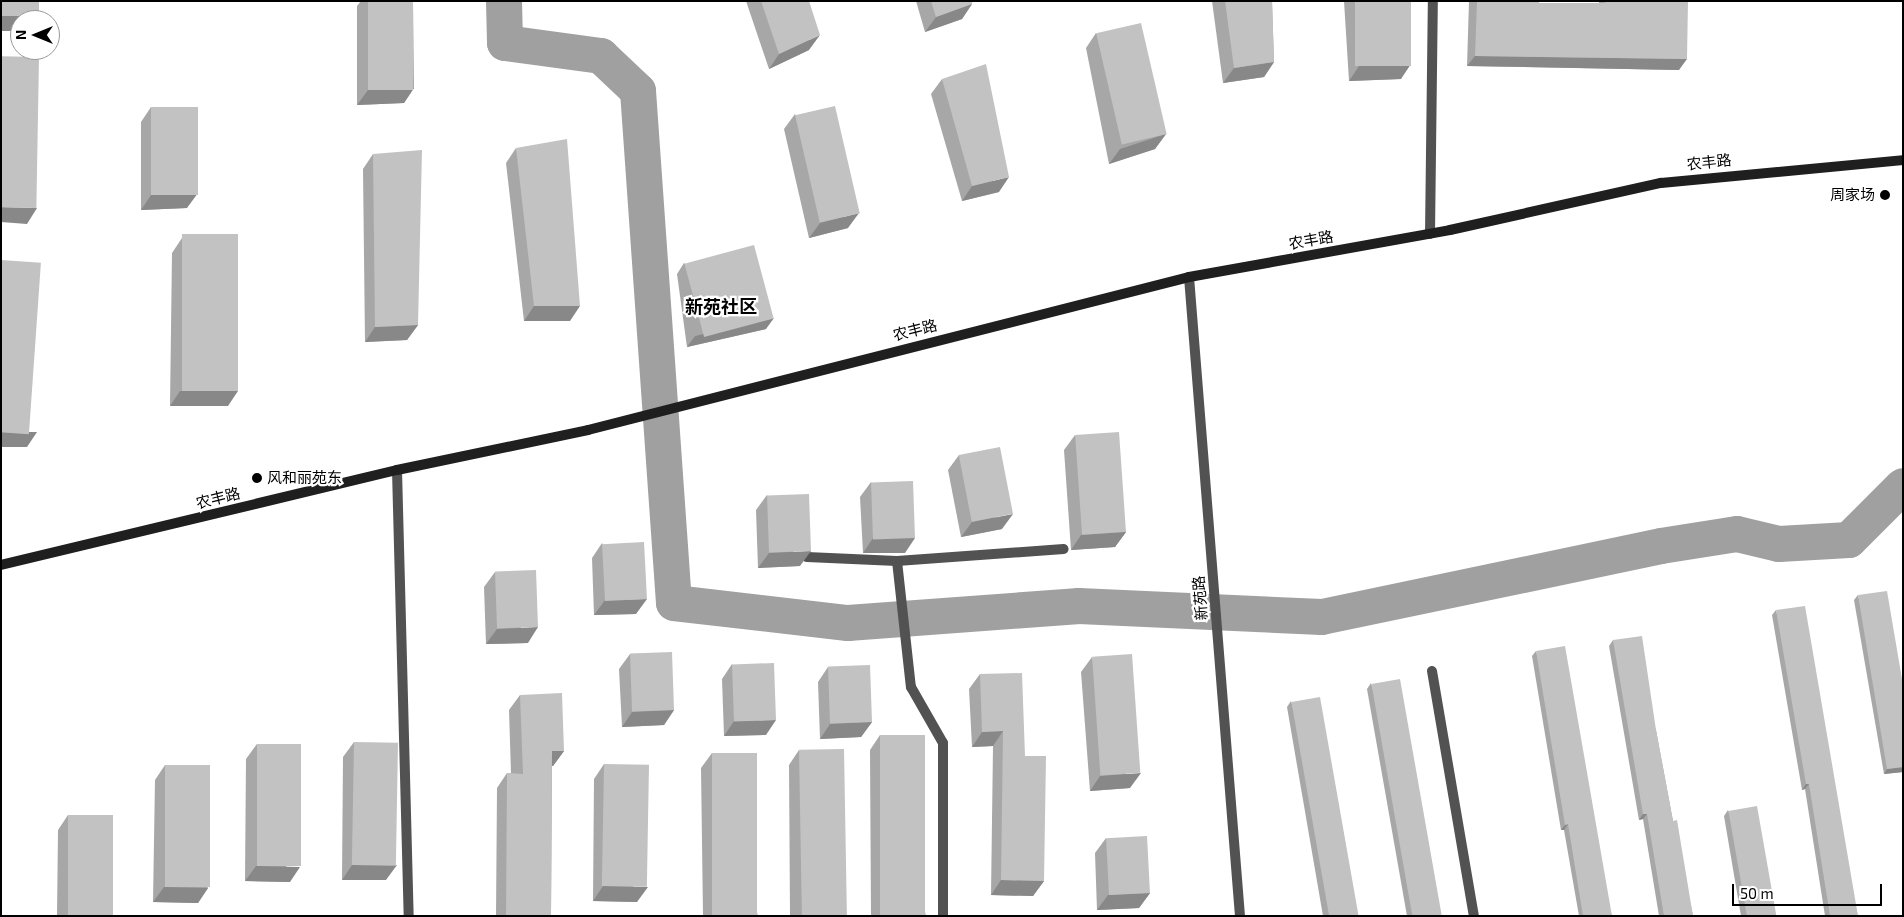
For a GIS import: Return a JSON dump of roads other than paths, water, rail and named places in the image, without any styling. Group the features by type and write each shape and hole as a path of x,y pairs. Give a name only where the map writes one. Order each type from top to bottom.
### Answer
{"main road":[{"name":"农丰路","path":"1,565 397,470 588,430 732,391 1189,277 1430,234 1661,183 1903,160"}],"street":[{"path":"1430,234 1433,1"},
{"name":"新苑路","path":"1189,277 1240,916"},
{"path":"397,470 409,916"},
{"path":"807,557 897,561 1064,549"},
{"path":"897,561 911,687 943,742 943,916"},
{"path":"1432,671 1474,916"}],"waterway":[{"path":"504,1 505,43 601,56 638,91 674,603 848,623 1079,606 1322,617 1661,546 1737,534 1779,544 1849,540 1903,486"}],"place":[{"name":"周家场","path":"1885,195"},
{"name":"风和丽苑东","path":"257,478"}],"district":[{"name":"新苑社区","path":"721,306"}]}
